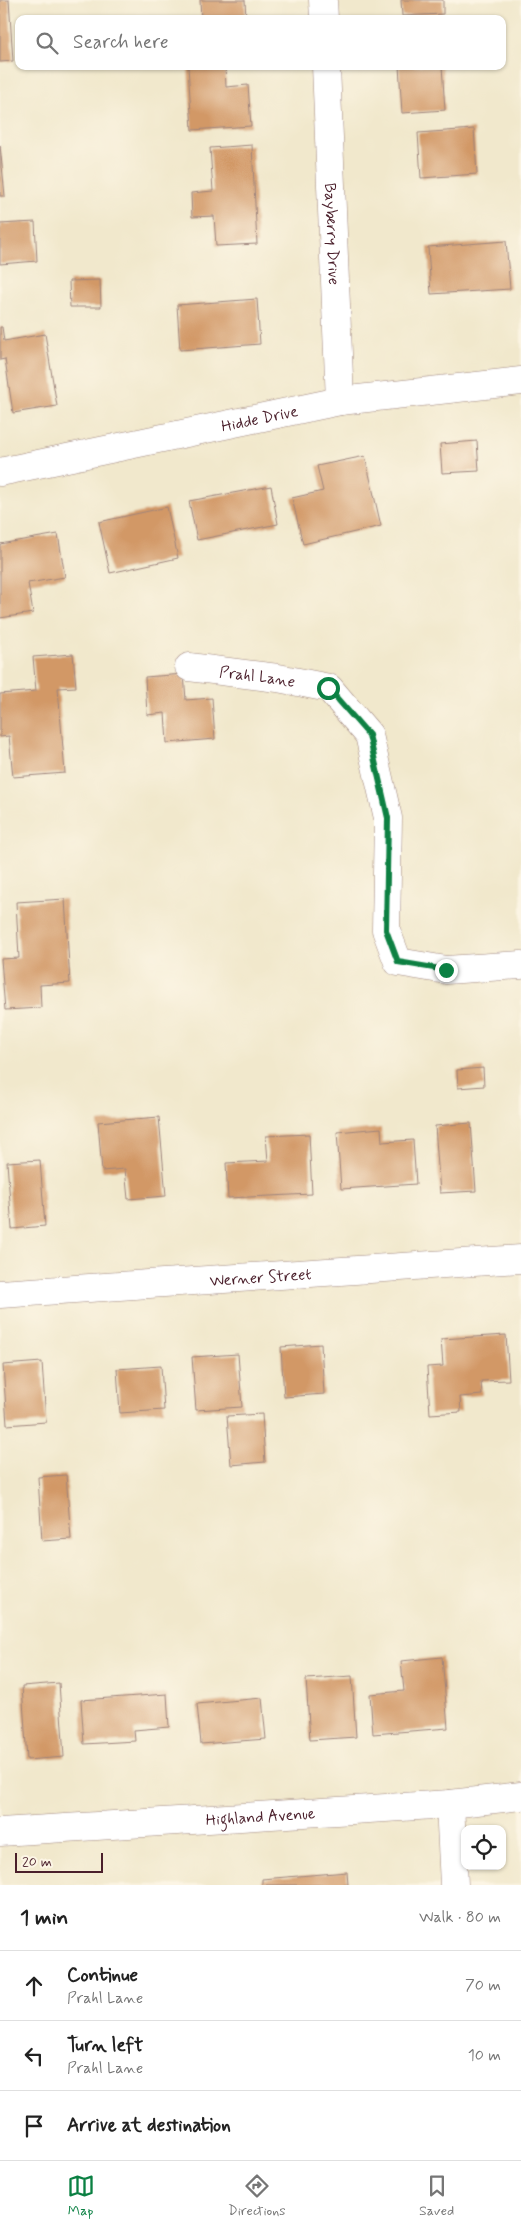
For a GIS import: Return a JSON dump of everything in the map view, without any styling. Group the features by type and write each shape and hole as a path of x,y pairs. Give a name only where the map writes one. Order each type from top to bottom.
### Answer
{"street":[{"path":"323,0 324,15"},
{"name":"Bayberry Drive","path":"326,70 340,401"},
{"name":"Hidde Drive","path":"0,472 340,401 521,381"},
{"name":"Prahl Lane","path":"189,667 278,678 328,688 369,735 388,818 386,930 398,962 446,970 521,965"},
{"name":"Werner Street","path":"0,1294 521,1259"},
{"name":"Highland Avenue","path":"0,1832 450,1804 521,1796"},
{"path":"450,1804 454,1885"}],"building":[{"path":"0,0 9,0 13,61 0,62"},
{"path":"200,0 245,0 246,15 201,15"},
{"path":"401,0 443,0 443,14 402,15"},
{"path":"188,70 225,70 226,87 248,85 251,126 192,130"},
{"path":"399,70 442,70 445,110 402,113"},
{"path":"474,129 477,174 421,178 418,133"},
{"path":"0,145 5,196 0,196"},
{"path":"252,145 257,244 216,246 214,216 192,217 191,193 213,191 210,148"},
{"path":"35,222 37,261 0,264 0,224"},
{"path":"506,241 510,289 431,294 428,247"},
{"path":"100,280 101,307 70,307 69,281"},
{"path":"257,299 260,344 180,350 177,305"},
{"path":"0,327 2,327 4,341 45,334 57,406 13,413 5,359 0,360"},
{"path":"477,441 479,471 442,473 440,444"},
{"path":"365,456 381,526 303,544 292,498 323,491 317,466"},
{"path":"271,486 278,524 197,540 189,501"},
{"path":"167,507 178,558 110,573 99,522"},
{"path":"58,534 65,577 28,583 33,613 0,618 0,544"},
{"path":"73,654 76,687 58,688 65,773 13,777 9,736 0,737 0,694 36,691 33,657"},
{"path":"184,674 186,700 212,698 215,739 167,743 165,713 147,715 145,677"},
{"path":"65,899 70,983 40,985 41,1008 5,1010 1,959 19,958 16,902"},
{"path":"483,1068 484,1086 458,1088 457,1070"},
{"path":"159,1117 166,1196 128,1199 125,1169 102,1171 98,1122"},
{"path":"471,1123 476,1191 440,1193 435,1126"},
{"path":"381,1128 382,1142 413,1140 416,1184 341,1189 337,1132"},
{"path":"309,1134 312,1194 228,1198 226,1163 268,1161 266,1136"},
{"path":"40,1160 45,1226 12,1229 7,1162"},
{"path":"506,1335 509,1380 481,1381 482,1395 460,1397 461,1412 430,1414 427,1367 443,1366 441,1339"},
{"path":"321,1344 324,1394 284,1397 281,1347"},
{"path":"238,1354 242,1407 196,1410 192,1357"},
{"path":"42,1362 46,1422 7,1425 3,1365"},
{"path":"161,1366 164,1410 120,1413 117,1369"},
{"path":"262,1414 265,1462 231,1465 227,1416"},
{"path":"66,1475 71,1539 42,1541 38,1477"},
{"path":"442,1657 448,1728 373,1734 370,1694 404,1691 401,1661"},
{"path":"352,1676 356,1737 310,1740 306,1679"},
{"path":"59,1683 64,1757 27,1760 22,1686"},
{"path":"167,1694 169,1727 134,1730 135,1741 84,1744 81,1700"},
{"path":"262,1698 266,1739 201,1744 197,1704"},
{"path":"347,1872 348,1885 262,1885 262,1879"}],"route":[{"path":"328,688 369,735 388,818 386,930 398,962 446,970"}]}
